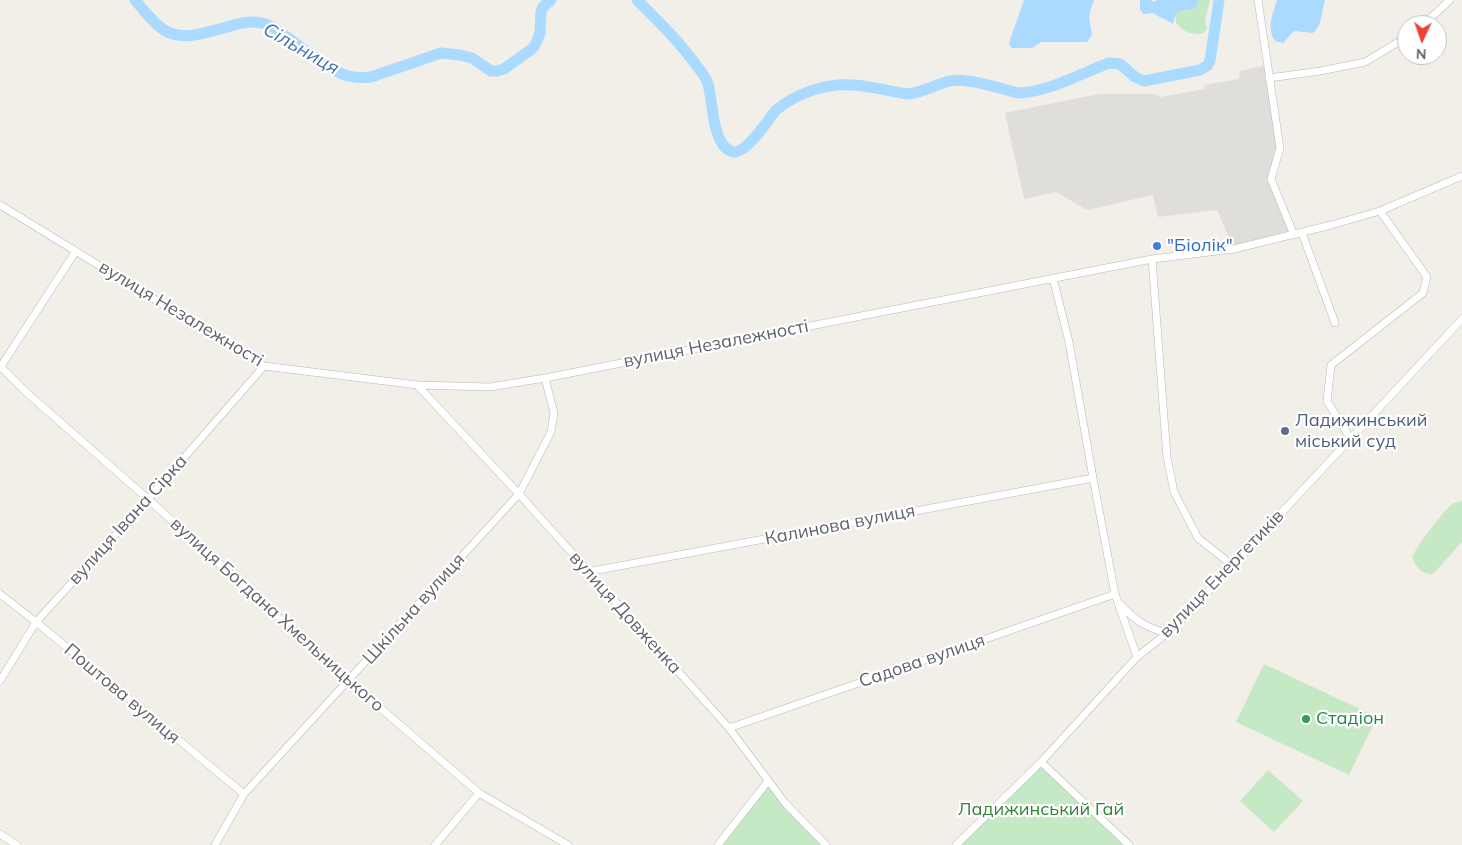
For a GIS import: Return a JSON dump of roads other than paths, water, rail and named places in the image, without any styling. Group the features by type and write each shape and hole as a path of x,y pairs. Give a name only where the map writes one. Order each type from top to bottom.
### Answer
{"street":[{"path":"1258,0 1280,148 1271,179 1294,235"},
{"path":"1434,15 1450,0"},
{"path":"1269,78 1365,62 1397,43"},
{"name":"вулиця Незалежності","path":"0,204 264,366 417,385 490,387 545,378 1152,259 1234,249 1294,235 1380,211 1462,176"},
{"path":"1350,438 1327,401 1330,365 1422,294 1426,277 1380,211"},
{"path":"1302,232 1335,324"},
{"path":"0,366 76,251"},
{"path":"1152,259 1167,457 1174,492 1198,538 1232,565"},
{"path":"1053,278 1068,342 1117,597 1137,657"},
{"name":"вулиця Енергетиків","path":"956,845 1041,762 1137,657 1175,627 1462,319"},
{"name":"вулиця Богдана Хмельницького","path":"0,366 27,393 349,680 479,793 568,845"},
{"name":"вулиця Івана Сірка","path":"0,681 36,622 148,499 264,366"},
{"name":"Шкільна вулиця","path":"215,845 244,794 519,494 551,432 554,413 545,378"},
{"name":"вулиця Довженка","path":"417,385 519,494 729,728 785,803 826,845"},
{"name":"Калинова вулиця","path":"587,572 1093,478"},
{"name":"Поштова вулиця","path":"0,594 244,794"},
{"path":"1117,597 1135,620 1152,629 1166,633"},
{"name":"Садова вулиця","path":"729,728 1117,597"},
{"path":"1041,762 1129,845"},
{"path":"718,845 768,780"},
{"path":"436,845 479,793"},
{"path":"0,834 17,845"}],"water":[{"path":"1024,0 1094,0 1089,17 1092,35 1087,42 1041,42 1032,48 1012,48 1009,44 1010,40"},
{"path":"1140,0 1151,0 1154,2 1157,0 1199,0 1196,8 1179,11 1173,24 1154,13 1143,14 1140,9"},
{"path":"1277,0 1325,0 1320,22 1313,33 1295,31 1283,43 1275,41 1272,36 1271,26"}],"waterway":[{"name":"Сільниця","path":"135,0 156,24 171,34 187,36 244,23 265,24 275,28 341,74 362,78 371,77 441,53 472,58 491,71 504,69 533,48 540,33 541,12 543,7 551,0"},
{"name":"Сільниця","path":"637,0 675,39 705,76 717,134 727,149 734,152 739,151 751,142 776,110 784,104 812,90 833,86 873,87 907,94 923,91 956,80 974,82 1019,93 1053,86 1109,63 1120,64 1135,77 1144,81 1200,70 1207,66 1210,61 1219,0"}],"place":[{"name":"\"Біолік\"","path":"1157,246"},
{"name":"Ладижинський міський суд","path":"1285,431"},
{"name":"Стадіон","path":"1306,719"}],"park label":[{"name":"Ладижинський Гай","path":"1041,810"}]}
